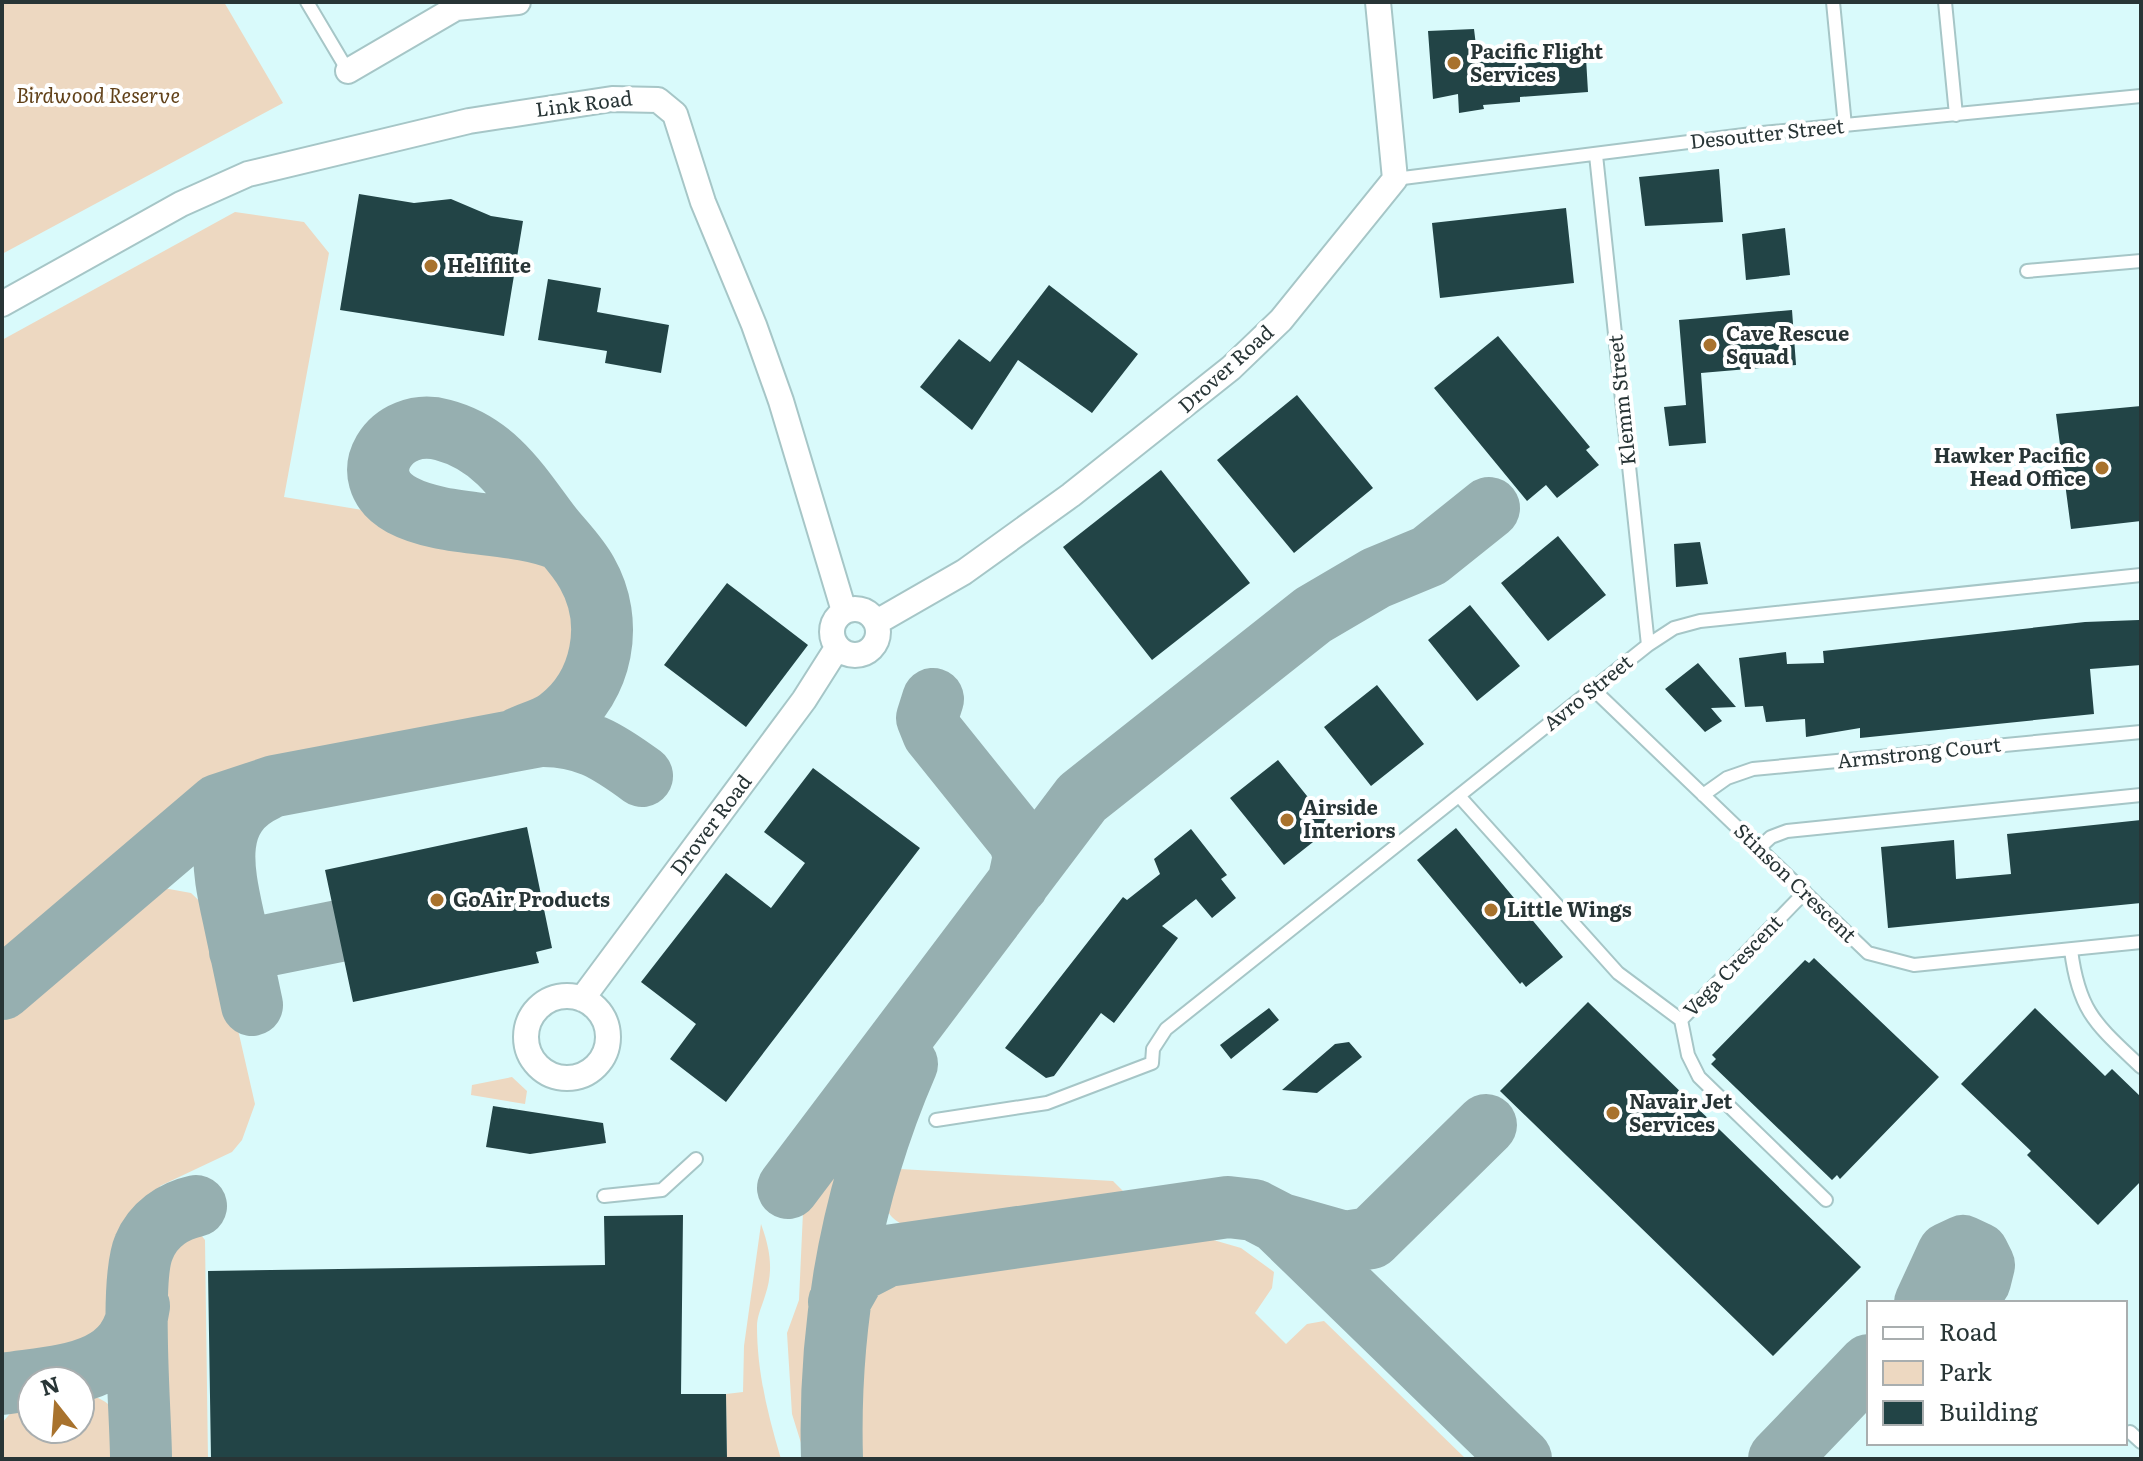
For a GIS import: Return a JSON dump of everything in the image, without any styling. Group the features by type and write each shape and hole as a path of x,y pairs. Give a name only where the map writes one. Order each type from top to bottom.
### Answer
{"street":[{"path":"348,71 456,8 518,2"},
{"path":"1378,2 1395,179"},
{"name":"Link Road","path":"2,304 181,204 248,174 469,121 612,99 658,100 675,114 703,202 754,325 781,401 844,611"},
{"name":"Drover Road","path":"877,622 964,572 1071,495 1231,368 1281,320 1395,179"},
{"path":"844,611 867,611 877,622 878,638 868,651 853,655 837,648 832,628 844,611"},
{"name":"Drover Road","path":"582,999 804,700 837,648"}],"lane":[{"path":"307,2 348,71"},
{"path":"1833,2 1845,126"},
{"path":"1945,2 1956,115"},
{"name":"Desoutter Street","path":"1395,179 1752,134 2141,96"},
{"name":"Klemm Street","path":"1596,155 1648,645"},
{"path":"2027,271 2141,261"},
{"name":"Avro Street","path":"936,1120 1047,1103 1152,1063 1153,1049 1166,1029 1648,645 1674,628 1700,621 2141,575"},
{"name":"Stinson Crescent","path":"1593,689 1868,953 1914,965 2141,942"},
{"name":"Armstrong Court","path":"1703,795 1727,778 1753,769 2141,732"},
{"path":"1759,848 1771,837 1787,831 2141,795"},
{"name":"Vega Crescent","path":"1459,796 1618,973 1681,1020 1805,892"},
{"path":"2071,950 2075,983 2087,1011 2141,1067"},
{"path":"1681,1020 1688,1055 1699,1077 1826,1200"},
{"path":"604,1196 662,1190 696,1159"},
{"path":"2130,1432 2141,1442"}],"green space":[{"name":"Birdwood Reserve","path":"2,2 224,2 283,103 2,254"},
{"path":"235,212 304,222 329,253 284,497 531,538 552,553 568,570 581,591 589,613 591,635 588,658 578,680 560,700 527,718 275,765 243,772 206,788 2,964 2,340"},
{"path":"158,887 191,893 211,912 255,1104 242,1140 232,1152 160,1186 162,1198 142,1216 130,1237 115,1317 108,1332 94,1343 73,1350 2,1357 2,1016 138,896"},
{"path":"512,1077 527,1091 525,1104 471,1095 472,1085"},
{"path":"833,1164 838,1171 840,1191 819,1298 813,1378 812,1459 806,1459 792,1414 787,1333 799,1300 803,1212"},
{"path":"900,1169 1113,1181 1127,1195 1122,1199 907,1226 892,1217 883,1197 888,1173"},
{"path":"761,1224 769,1251 770,1268 757,1322 757,1343 761,1377 781,1459 727,1459 726,1394 743,1392 744,1346"},
{"path":"197,1230 205,1240 208,1459 161,1459 158,1266 171,1240 182,1233"},
{"path":"1203,1237 1241,1248 1274,1272 1272,1288 1255,1313 1286,1344 1307,1324 1324,1321 1466,1459 854,1459 852,1378 855,1334 864,1302 877,1289 894,1281"},
{"path":"96,1397 101,1399 115,1412 118,1420 122,1459 4,1459 2,1423 14,1409 16,1445 96,1445"}],"building":[{"path":"1474,29 1478,62 1516,58 1517,64 1586,58 1588,92 1520,97 1520,102 1483,105 1484,109 1459,113 1458,94 1433,99 1428,31"},
{"path":"1719,169 1723,222 1645,226 1639,177"},
{"name":"Heliflite","path":"359,194 414,203 451,199 491,216 523,221 504,336 340,310"},
{"path":"1566,208 1574,283 1440,298 1432,223"},
{"path":"1785,228 1790,275 1746,280 1742,234"},
{"path":"548,279 601,288 597,312 669,325 661,373 605,363 607,351 538,340"},
{"path":"1049,285 1138,354 1092,413 1018,360 972,430 920,387 959,339 990,362"},
{"path":"1792,310 1796,365 1701,373 1706,443 1669,446 1664,407 1686,405 1679,320"},
{"path":"1498,336 1590,447 1586,450 1599,465 1557,498 1546,485 1527,501 1434,388"},
{"path":"1297,395 1373,488 1294,553 1217,460"},
{"name":"Hawker Pacific Head Office","path":"2141,406 2141,521 2071,529 2056,414"},
{"path":"1161,470 1250,583 1152,660 1063,547"},
{"path":"1558,536 1606,595 1548,641 1501,583"},
{"path":"1700,542 1708,584 1676,587 1674,544"},
{"path":"727,583 808,645 746,727 664,665"},
{"path":"1470,605 1520,666 1477,701 1428,640"},
{"path":"2139,620 2141,665 2090,669 2094,714 1860,738 1860,728 1806,737 1805,719 1766,722 1763,706 1745,707 1739,658 1786,652 1787,664 1824,663 1823,651 2085,622"},
{"path":"1698,663 1736,707 1711,708 1722,721 1705,732 1665,689"},
{"path":"1377,685 1424,744 1371,786 1324,727"},
{"name":"Airside Interiors","path":"1278,760 1332,827 1284,865 1230,798"},
{"path":"813,768 920,848 726,1102 670,1059 696,1024 641,982 726,873 771,908 805,863 764,832"},
{"path":"2141,820 2141,903 1888,928 1881,847 1954,840 1956,879 2011,874 2007,834"},
{"name":"GoAir Products","path":"527,827 552,948 536,952 539,963 353,1002 325,870"},
{"name":"Little Wings","path":"1456,828 1563,957 1526,987 1522,982 1520,984 1417,860"},
{"path":"1191,829 1227,875 1221,879 1236,898 1212,918 1196,899 1162,926 1178,938 1114,1023 1101,1013 1054,1076 1046,1078 1005,1048 1123,897 1127,900 1160,874 1154,859"},
{"path":"1814,958 1939,1077 1840,1179 1837,1175 1832,1180 1711,1064 1716,1059 1712,1055 1805,960 1809,963"},
{"path":"1588,1002 1861,1267 1773,1356 1500,1091"},
{"path":"1269,1008 1279,1020 1231,1059 1220,1045"},
{"path":"2035,1008 2105,1076 2112,1069 2141,1097 2141,1181 2098,1225 2027,1155 2031,1151 1961,1084"},
{"path":"1349,1042 1362,1057 1317,1093 1282,1090 1335,1044"},
{"path":"493,1106 603,1123 606,1143 530,1154 486,1147"},
{"path":"683,1215 681,1394 726,1394 727,1459 211,1459 208,1271 605,1265 604,1216"}],"taxiway":[{"path":"519,738 558,720 585,690 600,652 601,612 596,592 578,559 514,478 476,444 443,430 424,428 407,431 384,451 379,465 379,479 387,493 402,505 438,517 522,529 561,540"},
{"path":"788,1188 1082,798 1313,615 1376,578 1429,556 1489,508"},
{"path":"933,699 927,718 933,733 1019,840 1024,856 1018,884"},
{"path":"2,989 218,805 275,786 540,736 569,738 594,746 642,776"},
{"path":"252,1005 226,882 225,846 228,829 236,814 248,801 266,790"},
{"path":"240,951 339,931"},
{"path":"832,1459 834,1357 847,1257 872,1160 907,1064"},
{"path":"1278,1223 1345,1242 1371,1238 1486,1125"},
{"path":"141,1459 136,1317 140,1264 144,1247 158,1226 179,1211 196,1206"},
{"path":"839,1302 856,1272 887,1256 1228,1207 1254,1210 1277,1222 1521,1459"},
{"path":"1926,1301 1948,1253 1963,1246 1978,1253 1984,1265 1980,1281 1942,1301"},
{"path":"2,1384 68,1374 106,1360 122,1347 133,1329 139,1306"},
{"path":"1779,1459 1867,1367"}],"place":[{"name":"Pacific Flight Services","path":"1454,63"},
{"name":"Heliflite","path":"431,266"},
{"name":"Cave Rescue Squad","path":"1710,345"},
{"name":"Hawker Pacific Head Office","path":"2102,468"},
{"name":"Airside Interiors","path":"1287,820"},
{"name":"GoAir Products","path":"437,900"},
{"name":"Little Wings","path":"1491,910"},
{"name":"Navair Jet Services","path":"1613,1113"}]}
